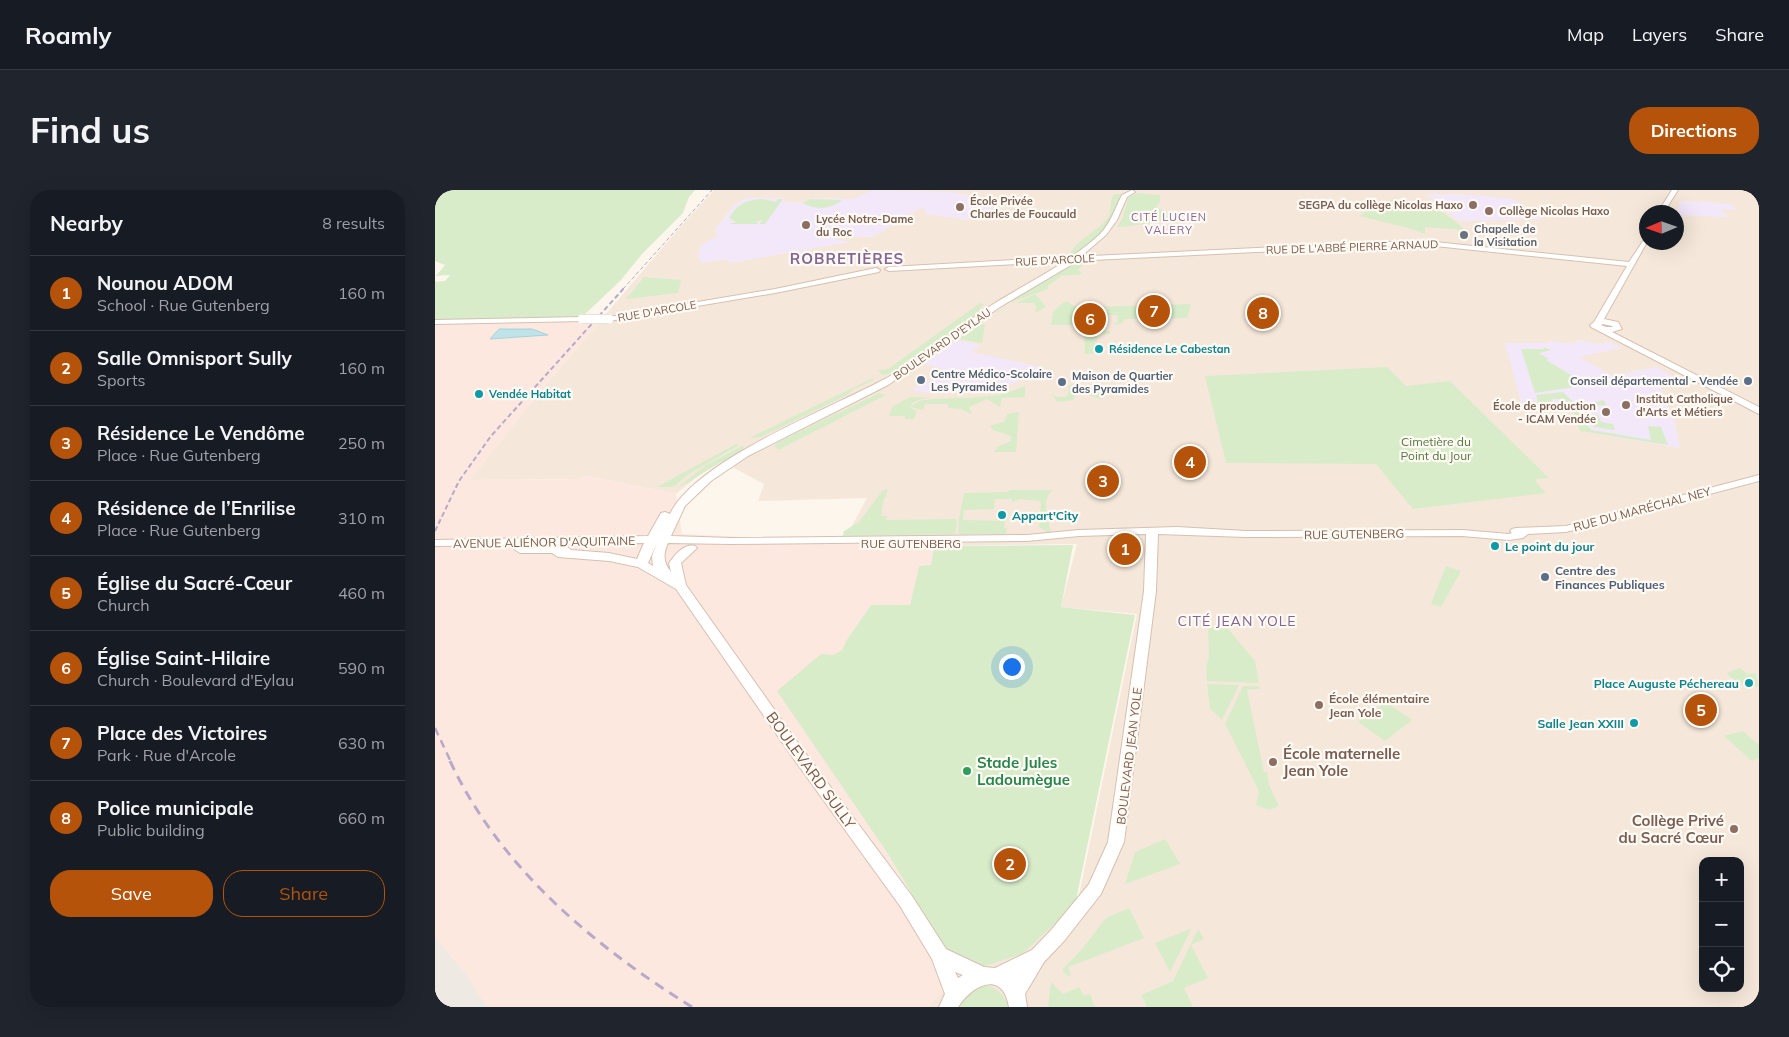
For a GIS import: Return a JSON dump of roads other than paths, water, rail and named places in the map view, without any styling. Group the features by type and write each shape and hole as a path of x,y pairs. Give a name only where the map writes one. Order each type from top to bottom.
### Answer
{"main road":[{"name":"BOULEVARD D'EYLAU","path":"636,541 651,532 685,490 716,468 885,383 997,305 1068,263 1104,234 1114,220 1122,192 1139,190"},
{"path":"1665,205 1675,190"},
{"name":"RUE DE L'ABBÉ PIERRE ARNAUD","path":"1190,253 1381,244 1448,244 1632,264"},
{"path":"1601,323 1640,250"},
{"name":"RUE D'ARCOLE","path":"435,322 609,319 775,291 876,270 884,272 889,269 1190,253"},
{"path":"1601,323 1759,411"},
{"path":"1601,323 1615,330"},
{"name":"BOULEVARD D'EYLAU","path":"656,544 684,501 707,479 732,461"},
{"name":"RUE DU MARÉCHAL NEY","path":"1525,532 1566,529 1759,478"},
{"name":"BOULEVARD D'EYLAU","path":"656,544 665,515"},
{"name":"RUE GUTENBERG","path":"656,544 691,548 746,545 1036,542 1192,530 1246,534"},
{"name":"RUE GUTENBERG","path":"656,544 695,543 717,540 1027,538 1079,533 1462,532 1519,536 1525,532"},
{"name":"BOULEVARD JEAN YOLE","path":"1017,1000 1038,956 1058,936 1091,896 1117,842 1150,591 1153,551 1152,534"},
{"name":"AVENUE ALIÉNOR D'AQUITAINE","path":"435,543 636,541 656,544"},
{"path":"643,564 642,558 656,544"},
{"name":"AVENUE ALIÉNOR D'AQUITAINE","path":"441,548 656,544"},
{"name":"AVENUE ALIÉNOR D'AQUITAINE","path":"513,548 536,551 656,544"},
{"name":"BOULEVARD SULLY","path":"656,544 659,565 675,582 751,684 797,754 907,901 940,955 952,1001"},
{"name":"BOULEVARD SULLY","path":"675,582 675,563 679,556 691,548"},
{"name":"AVENUE ALIÉNOR D'AQUITAINE","path":"536,551 542,553 609,556 643,564"},
{"name":"BOULEVARD SULLY","path":"643,564 675,582"},
{"path":"940,955 1008,983 1017,1000"},
{"name":"BOULEVARD JEAN YOLE","path":"952,1001 965,984 1038,956"}],"water":[{"path":"499,329 532,329 548,335 490,339"}],"railway":[{"path":"623,289 712,190"},
{"path":"435,531 459,481 491,436 625,287"},
{"path":"435,728 451,762"},
{"path":"450,761 471,800 495,836 523,870 553,901 620,958 692,1007"}],"place":[{"name":"SEGPA du collège Nicolas Haxo","path":"1473,205"},
{"name":"École Privée Charles de Foucauld","path":"960,207"},
{"name":"Collège Nicolas Haxo","path":"1489,211"},
{"name":"Lycée Notre-Dame du Roc","path":"806,225"},
{"name":"Chapelle de la Visitation","path":"1464,235"},
{"name":"Place des Victoires","path":"1154,311"},
{"name":"Police municipale","path":"1263,313"},
{"name":"Église Saint-Hilaire","path":"1090,319"},
{"name":"Résidence Le Cabestan","path":"1099,349"},
{"name":"Centre Médico-Scolaire Les Pyramides","path":"921,380"},
{"name":"Conseil départemental - Vendée","path":"1748,381"},
{"name":"Maison de Quartier des Pyramides","path":"1062,382"},
{"name":"Vendée Habitat","path":"479,394"},
{"name":"Institut Catholique d'Arts et Métiers","path":"1626,405"},
{"name":"École de production - ICAM Vendée","path":"1606,412"},
{"name":"Résidence de l’Enrilise","path":"1190,462"},
{"name":"Résidence Le Vendôme","path":"1103,481"},
{"name":"Appart'City","path":"1002,515"},
{"name":"Le point du jour","path":"1495,546"},
{"name":"Nounou ADOM","path":"1125,549"},
{"name":"Centre des Finances Publiques","path":"1545,577"},
{"name":"Place Auguste Péchereau","path":"1749,683"},
{"name":"École élémentaire Jean Yole","path":"1319,705"},
{"name":"Église du Sacré-Cœur","path":"1701,710"},
{"name":"Salle Jean XXIII","path":"1634,723"},
{"name":"École maternelle Jean Yole","path":"1273,762"},
{"name":"Stade Jules Ladoumègue","path":"967,771"},
{"name":"Collège Privé du Sacré Cœur","path":"1734,829"},
{"name":"Salle Omnisport Sully","path":"1010,864"}],"district":[{"name":"CITÉ LUCIEN VALERY","path":"1169,223"},
{"name":"ROBRETIÈRES","path":"847,258"},
{"name":"CITÉ JEAN YOLE","path":"1237,621"}],"park label":[{"name":"Cimetière du Point du Jour","path":"1436,448"}]}
